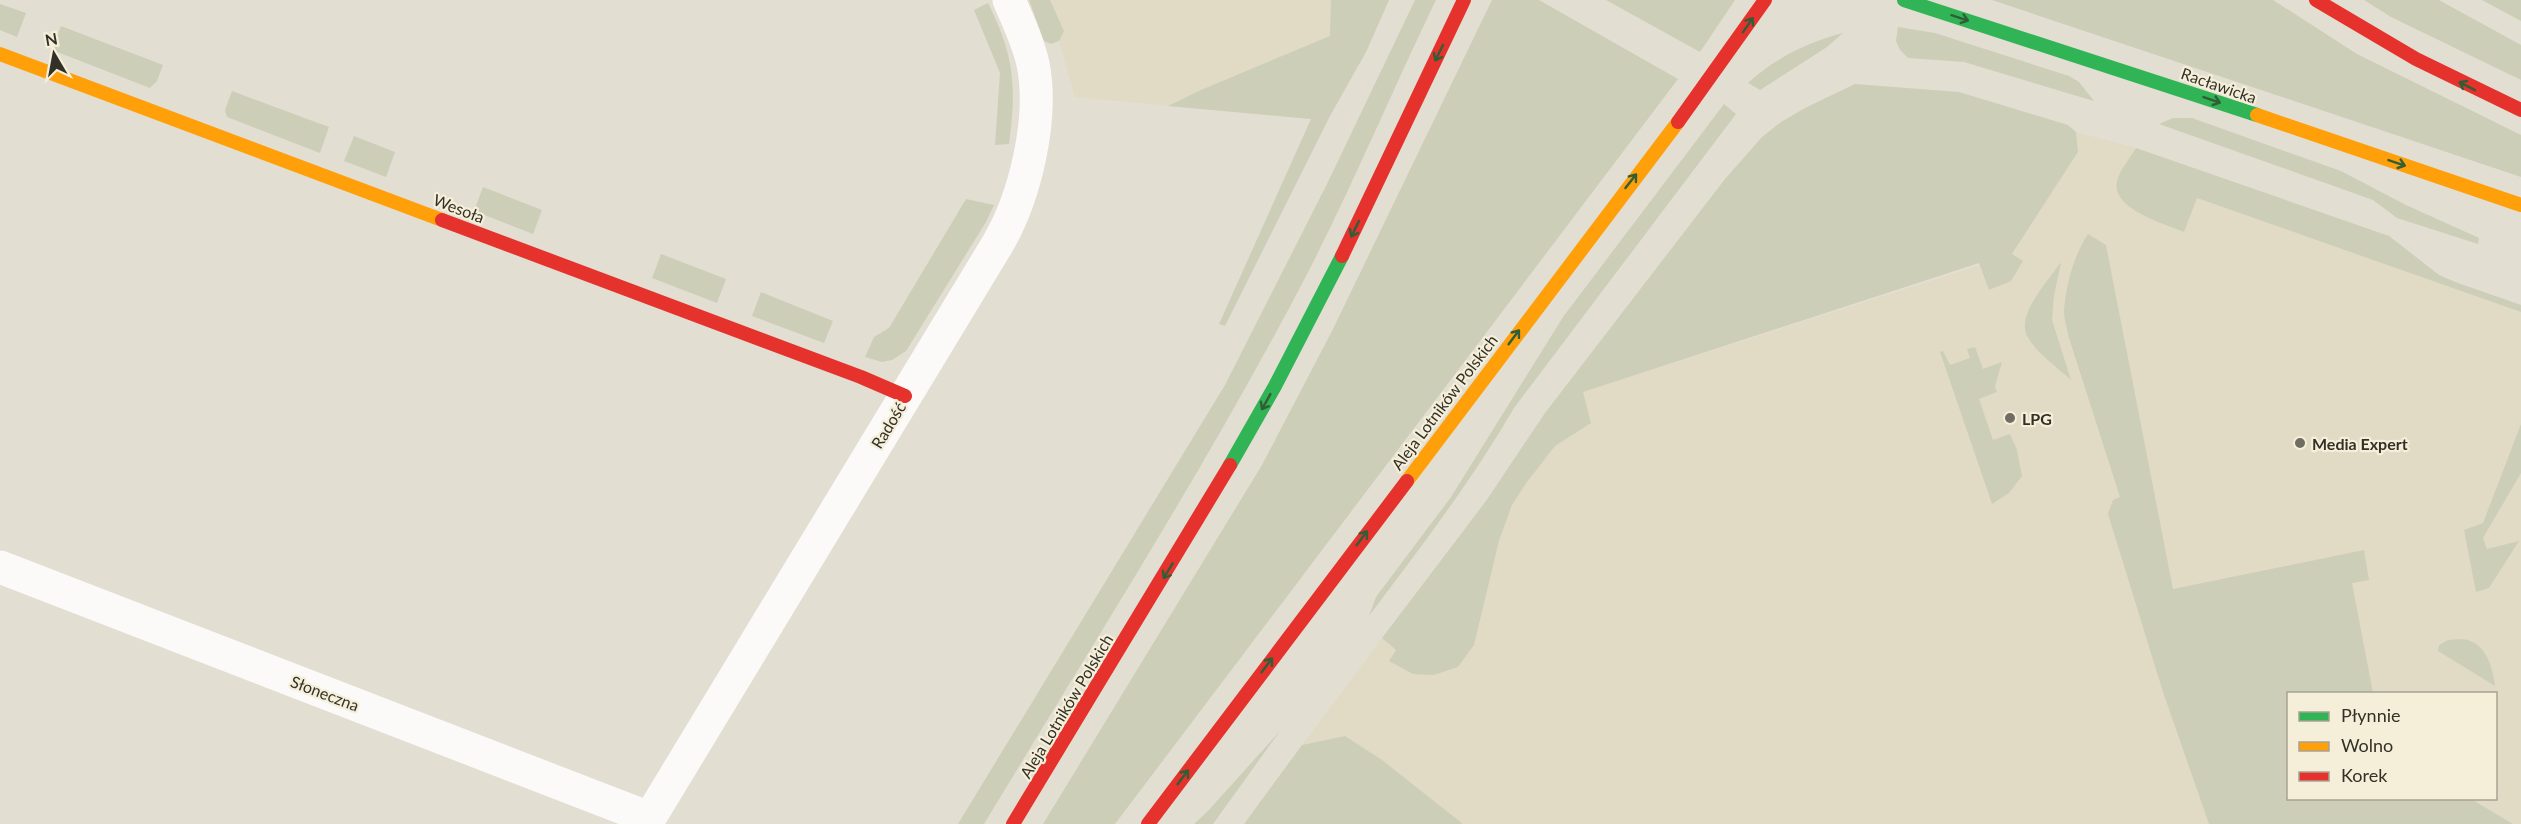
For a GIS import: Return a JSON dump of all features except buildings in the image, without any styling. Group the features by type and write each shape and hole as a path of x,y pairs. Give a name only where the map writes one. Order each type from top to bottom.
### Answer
{"street":[{"name":"Radość","path":"648,821 1006,230 1021,192 1035,117 1035,82 1029,49 1009,0"},
{"name":"Aleja Lotników Polskich","path":"1013,824 1176,558 1269,395 1321,299 1464,0"},
{"name":"Aleja Lotników Polskich","path":"1148,824 1599,223 1710,80 1765,0"},
{"name":"Racławicka","path":"1904,0 2157,81 2521,205"},
{"path":"2316,0 2411,58 2521,110"},
{"name":"Wesoła","path":"0,54 861,377 905,396"},
{"name":"Słoneczna","path":"0,567 648,821"}],"shaded area":[{"path":"1041,0 1389,0 1366,52 1311,119 1075,97 1059,41"},
{"path":"2076,132 2136,148 2389,236 2439,275 2521,305 2521,824 1463,824 1345,736 1302,745 1382,638 1434,675 1458,667 1474,645 1499,541 1512,505 1555,446 1591,423 1582,392 2012,255 2078,152"}],"green space":[{"path":"1029,0 1050,0 1064,31 1059,41 1051,44 1044,41"},
{"path":"1331,0 1389,0 1366,52 1330,116 1225,326 1219,324 1311,119 1168,106 1330,36"},
{"path":"1415,0 1436,0 1331,225 1258,366 1143,563 984,824 958,824 1225,385 1328,182"},
{"path":"1492,0 1539,0 1678,79 1115,824 1043,824 1262,465 1333,329"},
{"path":"1606,0 1735,0 1700,52"},
{"path":"1992,0 2273,0 2357,54 2521,135 2521,177"},
{"path":"2364,0 2439,0 2521,45 2521,80 2391,17"},
{"path":"2482,0 2521,0 2521,21"},
{"path":"988,3 1003,39 1011,71 1013,105 1009,144 995,145 1000,73 974,10"},
{"path":"0,4 26,13 17,37 0,30"},
{"path":"61,26 163,65 157,81 150,88 52,50"},
{"path":"1898,27 1935,33 2069,76 2079,82 2094,101 1964,62 1908,58 1900,50 1896,41"},
{"path":"1843,33 1827,47 1760,90 1748,83 1769,66 1792,52"},
{"path":"1855,84 1959,92 2068,125 2076,132 2078,152 2012,254 2023,261 2011,281 1989,290 1979,263 1583,392 1591,423 1555,446 1512,505 1499,541 1474,645 1458,667 1434,675 1413,674 1389,661 1396,650 1382,638 1486,501 1545,413 1725,179 1762,137 1781,122"},
{"path":"232,91 329,127 320,153 227,117 225,110"},
{"path":"1724,104 1736,114 1514,408 1463,488 1369,616 1376,597 1451,497 1563,317"},
{"path":"2173,118 2192,118 2341,171 2406,205 2479,238 2478,244 2397,218 2373,200 2159,124"},
{"path":"354,136 395,152 386,177 344,161"},
{"path":"2136,148 2389,236 2439,275 2521,305 2521,312 2197,198 2184,232 2153,220 2130,207 2117,191 2118,177"},
{"path":"483,187 542,210 533,234 474,211"},
{"path":"966,199 994,205 986,222 906,351 892,360 882,362 865,357 874,337 889,328"},
{"path":"2088,234 2106,245 2173,589 2364,550 2369,580 2352,583 2373,692 2287,692 2287,800 2473,800 2513,824 2209,824 2163,692 2108,514 2113,500 2120,497 2069,338 2064,310 2069,281 2079,251"},
{"path":"661,254 726,279 717,303 652,278"},
{"path":"2061,262 2052,320 2071,380 2036,348 2027,336 2025,327 2026,318 2035,298"},
{"path":"761,292 833,321 824,343 752,316"},
{"path":"1975,347 1983,369 2002,362 1995,386 1997,392 1979,399 1993,440 2010,434 2017,450 2022,476 2009,493 1992,504 1940,352 1943,351 1950,365 1970,358 1967,349"},
{"path":"2521,424 2521,473 2483,538 2487,549 2519,541 2489,588 2476,592 2464,530 2483,523"},
{"path":"2461,639 2476,644 2486,655 2495,686 2438,651 2439,645 2448,640"},
{"path":"1280,731 1213,824 1194,824 1207,812"},
{"path":"1345,736 1382,760 1463,824 1244,824 1302,745"}],"traffic: fast":[{"path":"1904,0 2257,115"},
{"path":"1230,465 1275,386 1342,256"}],"traffic: slow":[{"path":"0,54 442,220"},
{"path":"2257,115 2521,205"},
{"path":"1407,481 1678,122"}],"traffic: jam":[{"path":"1342,256 1464,0"},
{"path":"1678,122 1765,0"},
{"path":"2316,0 2416,59 2521,110"},
{"path":"442,220 861,377 905,396"},
{"path":"1013,824 1230,465"},
{"path":"1148,824 1407,481"}],"place":[{"name":"LPG","path":"2010,418"},
{"name":"Media Expert","path":"2300,443"}]}
